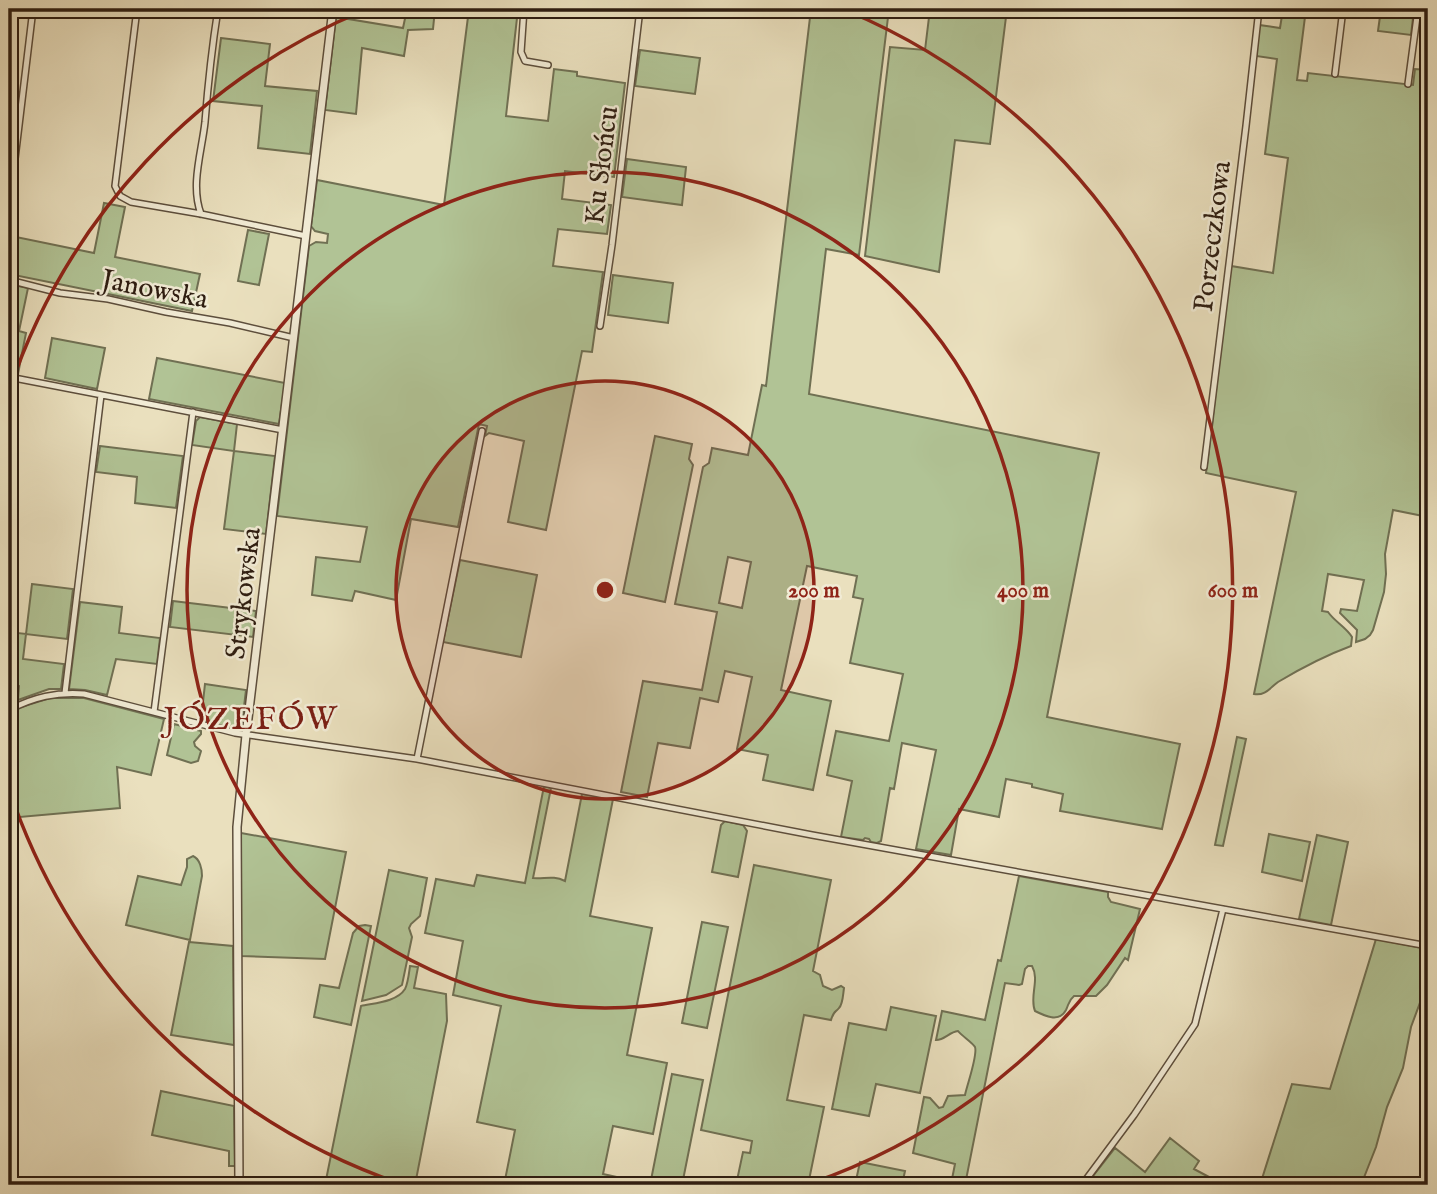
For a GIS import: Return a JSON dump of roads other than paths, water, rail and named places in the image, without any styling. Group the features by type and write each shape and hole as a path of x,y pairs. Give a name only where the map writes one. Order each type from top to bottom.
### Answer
{"street":[{"path":"10,200 33,9"},
{"path":"137,9 116,191 131,202 306,236"},
{"path":"201,214 196,198 197,179 218,9"},
{"name":"Strykowska","path":"239,1185 237,827 333,9"},
{"path":"524,9 522,57 525,61 548,65"},
{"name":"Ku Słońcu","path":"600,326 640,9"},
{"name":"Porzeczkowa","path":"1204,467 1259,9"},
{"path":"1335,74 1343,9"},
{"path":"1408,83 1418,9"},
{"name":"Janowska","path":"9,280 60,293 108,299 294,338"},
{"path":"9,391 10,377 283,430"},
{"path":"65,693 101,395"},
{"path":"154,712 193,412"},
{"path":"417,759 482,431"},
{"path":"9,710 43,696 85,694 234,733 417,759 812,835 1428,946"},
{"path":"1082,1185 1134,1115 1195,1024 1223,909"}],"district":[{"name":"JÓZEFÓW","path":"251,718"}]}
